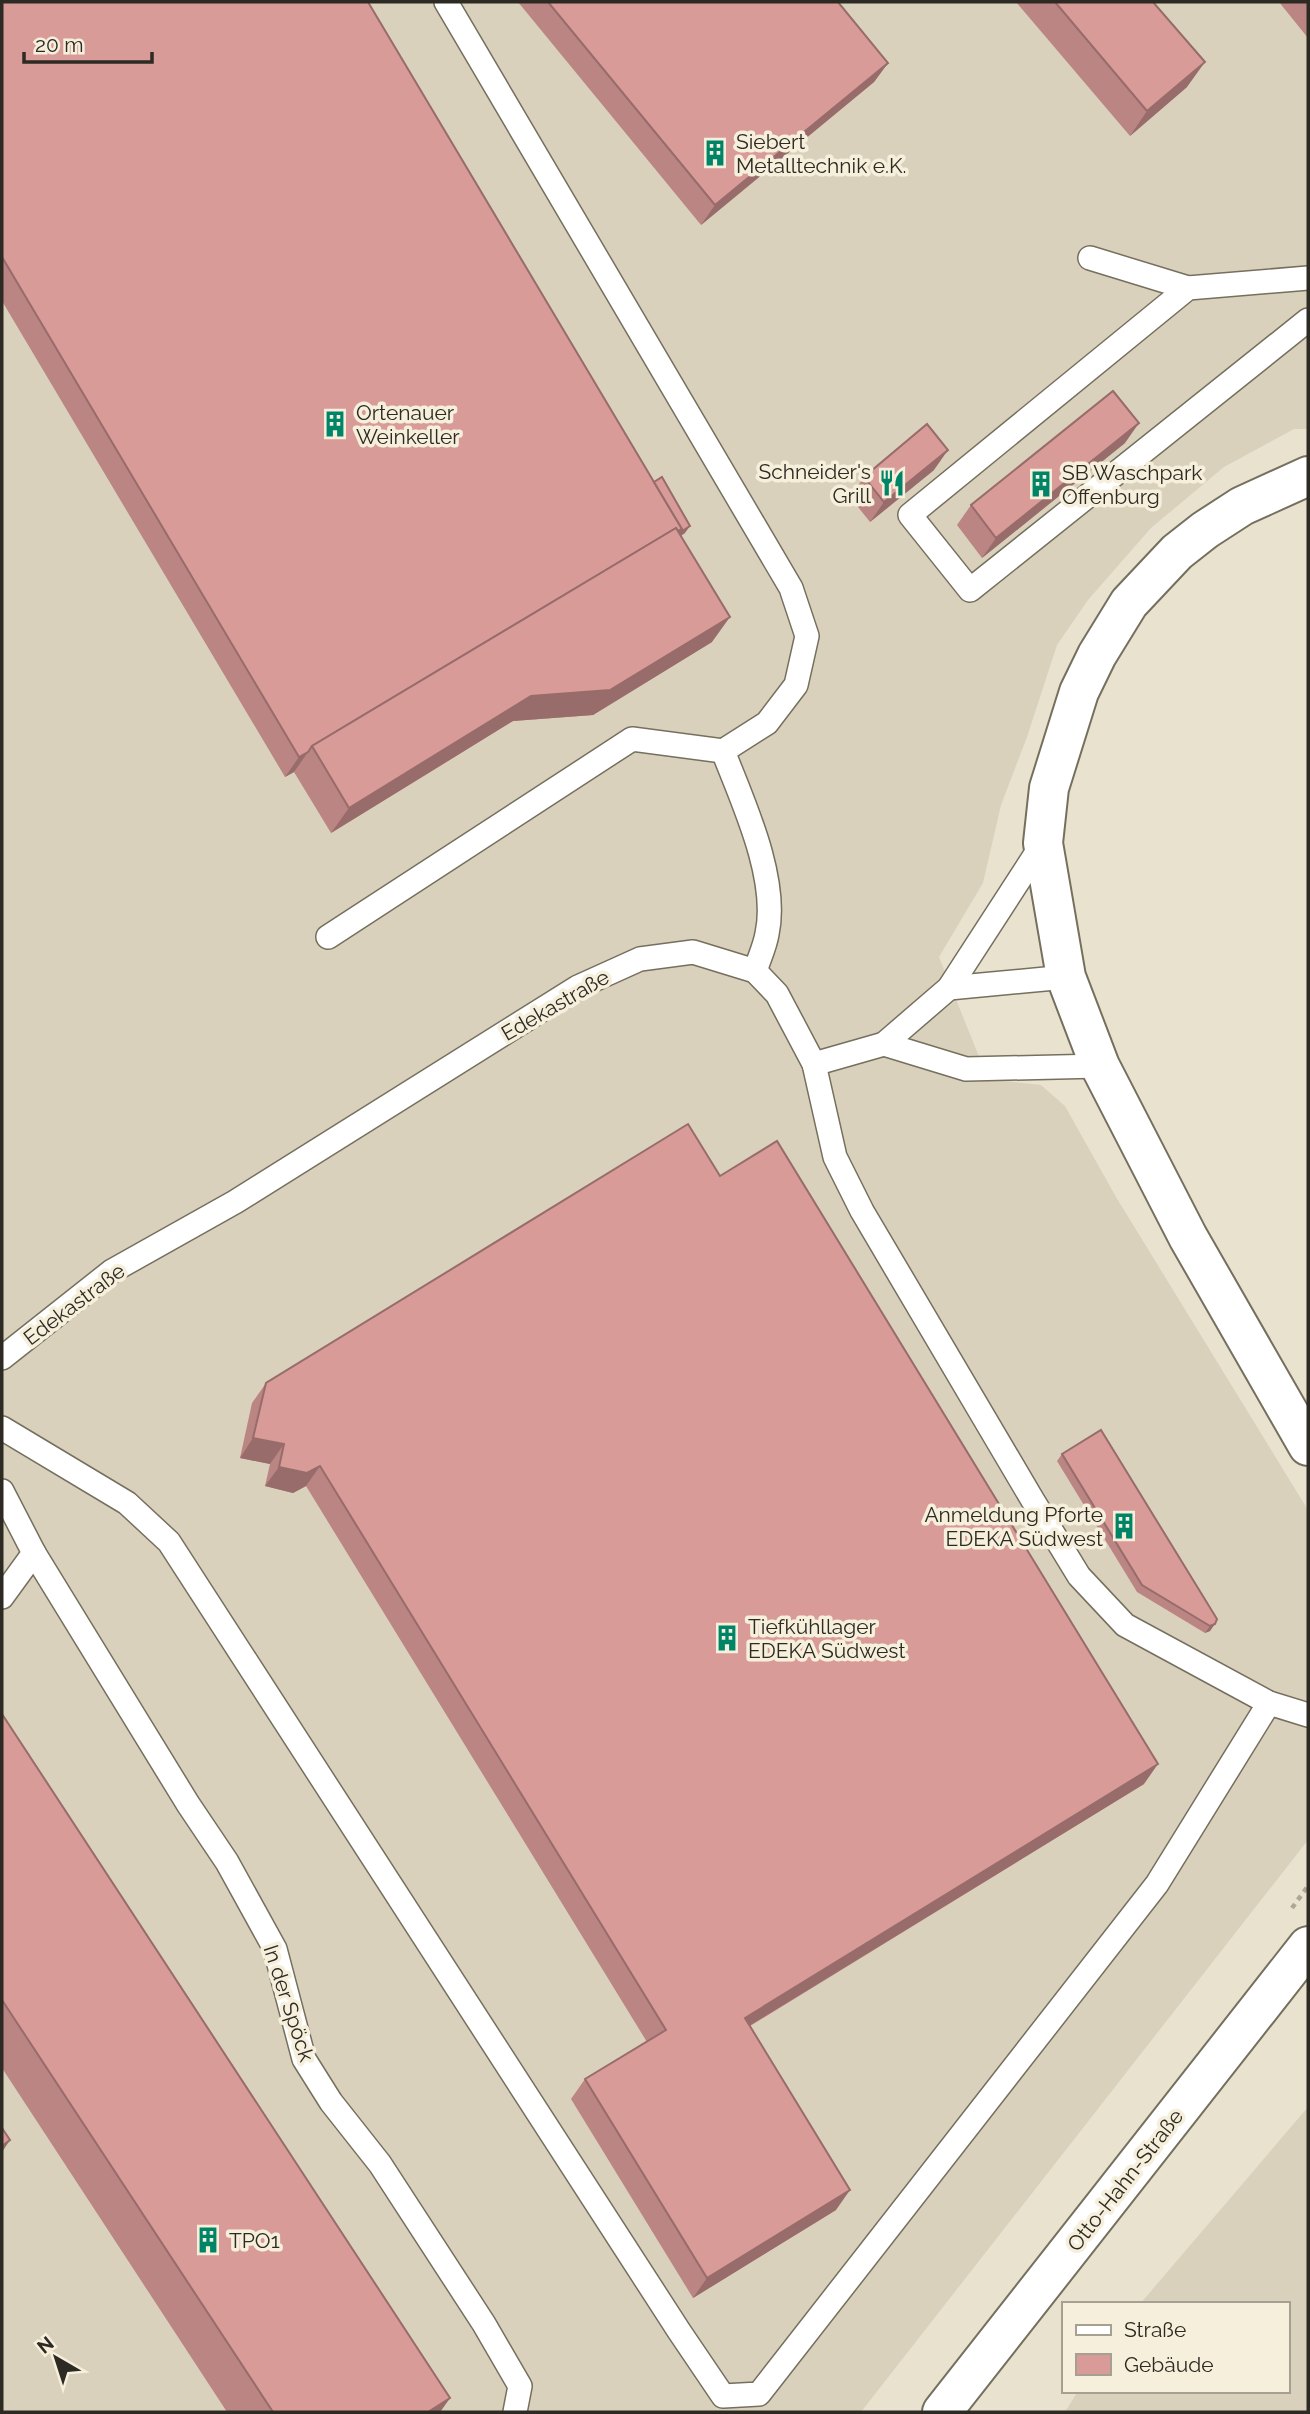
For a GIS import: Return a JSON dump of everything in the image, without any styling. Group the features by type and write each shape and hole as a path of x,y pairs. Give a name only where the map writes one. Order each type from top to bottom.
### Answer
{"main road":[{"path":"1308,476 1242,506 1205,530 1177,552 1129,603 1097,655 1079,692 1049,788 1043,843 1066,977 1100,1066 1188,1237 1308,1447"},
{"name":"Otto-Hahn-Straße","path":"942,2412 1308,1947"}],"lane":[{"path":"328,937 632,739 723,751 767,723 796,684 807,636 791,588 446,2"},
{"path":"1090,258 1188,288 1308,278"},
{"path":"1188,288 910,515 970,590 1308,320"},
{"path":"723,751 753,831 769,893 768,933 755,971"},
{"path":"814,1063 884,1044 949,988 1043,843"},
{"name":"Edekastraße","path":"2,1358 112,1271 235,1202 578,987 640,959 693,951 755,971 777,994 814,1063 835,1157 862,1211 1079,1576 1125,1625 1269,1703 1308,1715"},
{"path":"949,988 1066,977"},
{"path":"884,1044 966,1069 1100,1066"},
{"path":"2,1428 127,1503 169,1542 723,2396 759,2394 1157,1884 1269,1703"},
{"name":"In der Spöck","path":"2,1492 34,1553 188,1804 227,1862 275,1950 304,2059 331,2102 380,2164 484,2324 520,2386 515,2412"},
{"path":"2,1597 34,1553"}],"shaded area":[{"path":"2,2 1308,2 1308,429 1294,429 1224,467 1151,528 1088,600 1057,645 1001,805 983,883 939,957 988,1079 1041,1085 1065,1106 1116,1197 1308,1510 1308,1840 861,2412 2,2412"},
{"path":"1308,2107 1308,2412 1065,2412 1077,2393 1289,2393 1289,2302 1142,2302"}],"building":[{"name":"Ortenauer Weinkeller","path":"2,2 368,2 682,529 678,531 676,528 312,746 299,757 2,257"},
{"name":"Siebert Metalltechnik e.K.","path":"548,2 838,2 888,63 715,205"},
{"path":"1055,2 1153,2 1205,62 1147,111"},
{"name":"SB Waschpark Offenburg","path":"1113,391 1139,423 996,538 971,505"},
{"path":"927,424 948,450 884,502 864,477"},
{"path":"662,477 690,526 679,533 682,529 654,482"},
{"path":"676,528 730,617 610,690 531,696 349,808 312,746"},
{"name":"Tiefkühllager EDEKA Südwest","path":"688,1124 720,1176 777,1141 1158,1764 745,2018 850,2190 707,2278 585,2079 666,2030 320,1466 307,1473 279,1467 284,1444 253,1438 266,1383"},
{"name":"Anmeldung Pforte EDEKA Südwest","path":"1101,1430 1217,1619 1215,1624 1210,1626 1142,1585 1062,1454"},
{"name":"TPO1","path":"2,1714 450,2398 428,2412 273,2412 2,2000"},
{"path":"2,2128 10,2140 2,2146"}],"place":[{"name":"Siebert Metalltechnik e.K.","path":"715,153"},
{"name":"Ortenauer Weinkeller","path":"335,424"},
{"name":"Schneider's Grill","path":"892,483"},
{"name":"SB Waschpark Offenburg","path":"1041,484"},
{"name":"Anmeldung Pforte EDEKA Südwest","path":"1124,1526"},
{"name":"Tiefkühllager EDEKA Südwest","path":"727,1638"},
{"name":"TPO1","path":"208,2240"}]}
